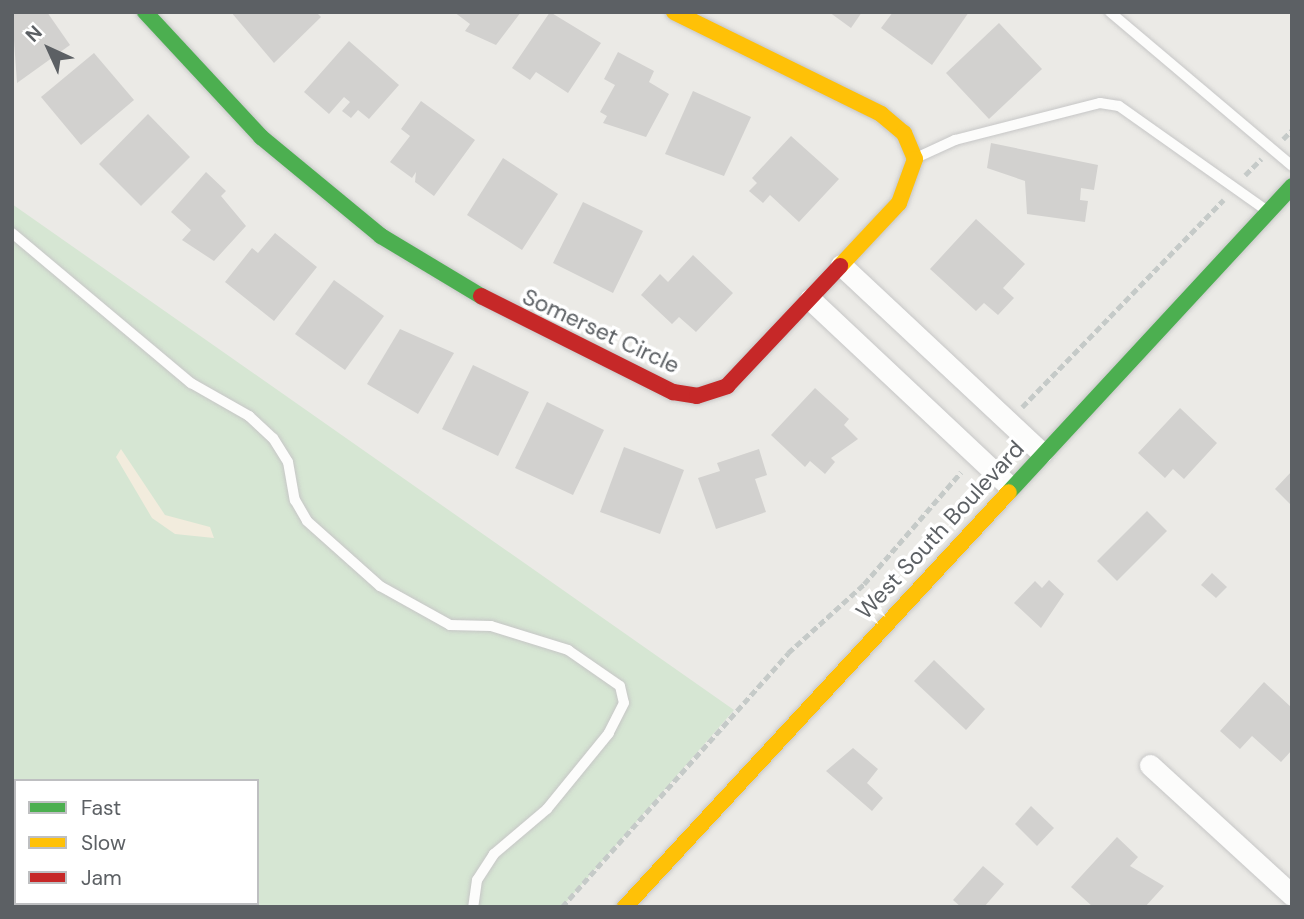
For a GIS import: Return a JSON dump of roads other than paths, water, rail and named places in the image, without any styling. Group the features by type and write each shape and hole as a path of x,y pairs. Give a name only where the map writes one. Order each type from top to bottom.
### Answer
{"street":[{"name":"Somerset Circle","path":"145,12 251,128 381,236 504,310 673,392 697,396 727,386 899,203 915,159"},
{"path":"674,12 881,114 904,133 915,159"},
{"name":"West South Boulevard","path":"625,907 1010,487 1292,186"},
{"path":"841,265 1042,453"},
{"path":"810,299 1010,487"},
{"path":"1150,765 1292,894"}],"lane":[{"path":"1110,12 1292,166"},
{"path":"915,159 955,140 1100,103 1119,106 1268,212"},
{"path":"12,233 191,383 249,416 273,438 288,462 295,500 307,521 380,586 450,625 491,626 568,650 620,686 624,703 608,733 547,809 494,854 477,880 473,907"}]}
